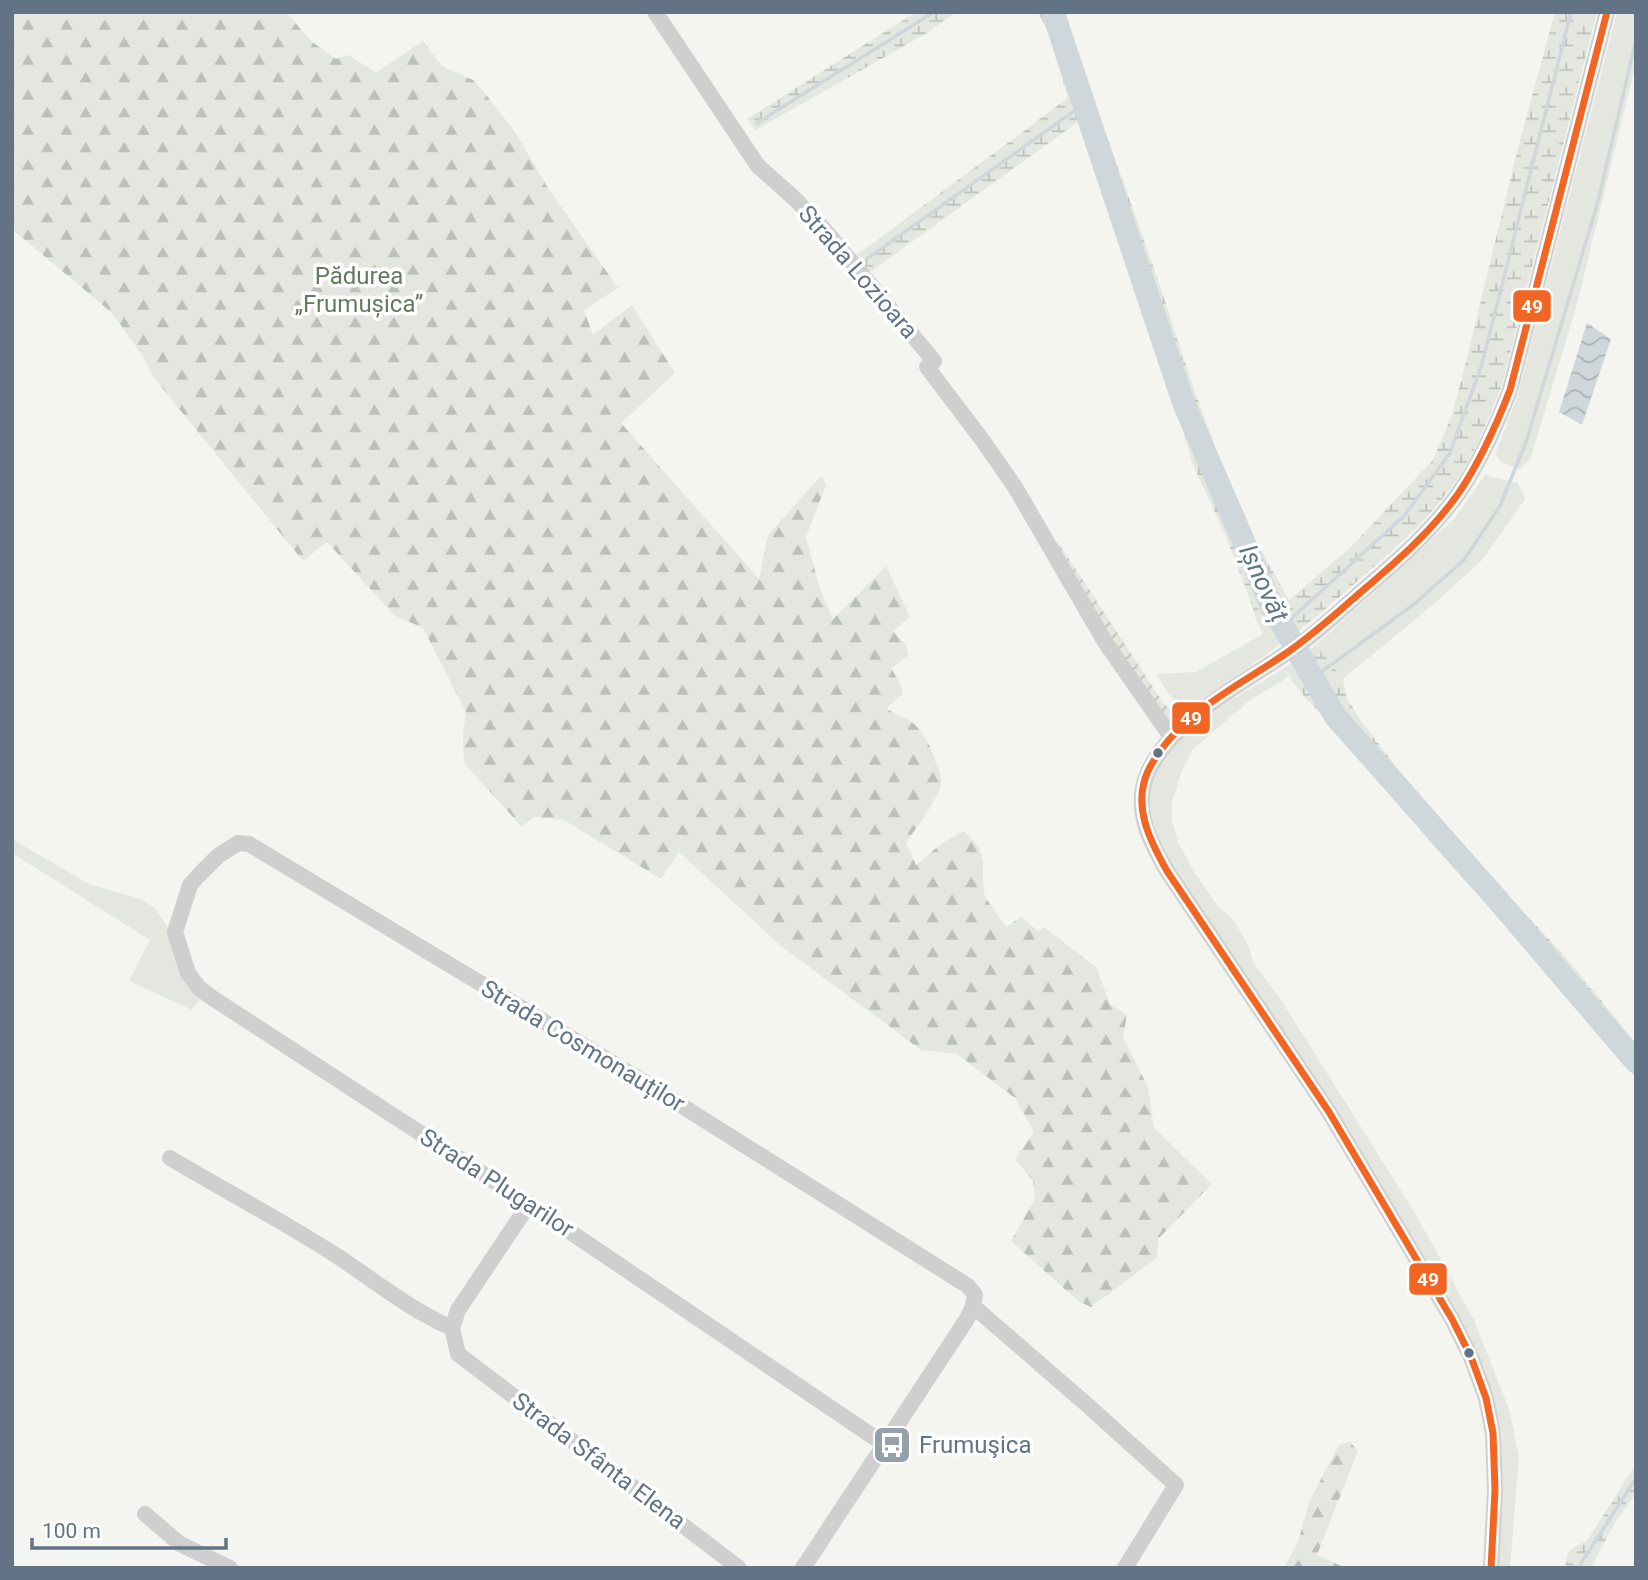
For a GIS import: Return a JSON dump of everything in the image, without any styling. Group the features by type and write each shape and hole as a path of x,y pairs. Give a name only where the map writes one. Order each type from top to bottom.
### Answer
{"street":[{"name":"Strada Lozioara","path":"655,12 758,166 824,229 934,361 927,368 1015,486 1105,642 1171,737"},
{"path":"1491,1568 1495,1490 1493,1433 1486,1398 1471,1357 1452,1319 1329,1112 1150,842 1142,820 1141,797 1147,774 1157,756 1189,719 1309,637 1401,558 1434,525 1477,464 1510,390 1607,12"},
{"name":"Strada Cosmonauților","path":"190,885 218,856 238,843 249,844 636,1077 968,1286 974,1301"},
{"name":"Strada Plugarilor","path":"190,885 175,932 188,973 199,988 529,1204 884,1444"},
{"path":"170,1158 337,1256 392,1294 452,1328 458,1310 529,1204"},
{"path":"803,1568 946,1352 967,1319 974,1301 1176,1485 1125,1568"},
{"name":"Strada Sfânta Elena","path":"452,1328 458,1354 739,1568"},
{"path":"145,1514 180,1544 230,1568"}],"green space":[{"name":"Pădurea „Frumușica”","path":"12,12 286,12 311,41 336,59 349,55 376,73 423,41 442,66 473,80 515,132 548,188 618,288 584,310 593,335 632,305 675,373 621,423 759,579 768,535 821,476 826,485 806,537 819,586 833,619 886,566 910,617 893,631 906,645 908,656 891,668 902,687 902,694 887,708 920,730 934,756 941,778 938,793 906,843 916,865 942,843 964,831 979,847 983,861 985,897 1006,927 1021,917 1038,931 1044,927 1096,967 1110,1004 1127,1015 1123,1037 1148,1087 1154,1128 1212,1184 1158,1239 1157,1258 1091,1307 1078,1301 1011,1241 1035,1199 1033,1181 1015,1159 1034,1132 1015,1098 957,1054 921,1050 781,946 679,852 661,879 564,820 534,817 522,827 464,763 466,712 423,628 394,615 327,542 303,561 154,378 143,356 112,313 12,229"},
{"path":"916,12 956,12 927,33 756,130 747,119"},
{"path":"1038,12 1063,12 1223,469 1255,539 1289,600 1350,548 1433,460 1452,415 1518,148 1555,12 1597,12 1502,385 1475,448 1454,484 1418,526 1332,604 1279,645 1270,630 1263,634 1256,620 1224,532 1193,465 1175,403 1078,122 870,272 857,255 1068,98 1048,32"},
{"path":"1617,12 1636,12 1636,63 1577,304 1531,457 1520,469 1501,462 1495,454 1517,398"},
{"path":"1485,475 1518,483 1525,499 1482,560 1343,679 1316,645 1455,518"},
{"path":"1058,542 1164,704 1182,718 1170,728 1110,641 1054,544"},
{"path":"1270,630 1279,645 1193,708 1170,696 1156,674 1196,672"},
{"path":"1316,645 1343,679 1347,698 1361,721 1395,765 1448,829 1568,960 1636,1043 1636,1077 1572,998 1430,842 1398,799 1304,696 1283,669"},
{"path":"1283,669 1288,677 1249,701 1193,749 1181,773 1172,802 1172,821 1178,842 1194,872 1217,905 1235,922 1253,962 1281,1000 1415,1213 1474,1320 1509,1409 1519,1457 1510,1568 1496,1568 1502,1434 1490,1389 1161,850 1150,820 1146,804 1150,789 1158,768 1171,750 1204,718"},
{"path":"12,839 89,884 140,899 155,908 168,928 179,967 200,999 192,1010 129,981 150,940 12,853"},
{"path":"1350,1442 1358,1451 1317,1555 1346,1568 1284,1568 1298,1542 1309,1502 1339,1445"},
{"path":"1636,1464 1636,1493 1614,1524 1591,1568 1565,1568 1569,1551 1587,1541"}],"water":[{"path":"1587,323 1611,339 1582,425 1559,412"}],"waterway":[{"path":"757,123 934,12"},
{"name":"Ișnovăț","path":"1053,12 1184,404 1272,607 1335,716 1636,1062"},
{"path":"1283,626 1404,516 1450,453 1482,364 1571,12"},
{"path":"1313,678 1413,605 1464,560 1500,506 1526,442 1597,205 1636,40"},
{"path":"868,258 1084,104"},
{"path":"1578,1568 1636,1478"}],"transit line":[{"name":"49","path":"1491,1568 1495,1490 1493,1433 1486,1398 1471,1357 1452,1319 1329,1112 1167,871 1149,835 1142,810 1142,797 1148,771 1174,734 1210,703 1307,638 1387,569 1436,521 1458,494 1473,469 1510,390 1607,12"}],"place":[{"name":"Frumuşica","path":"892,1445"}]}
